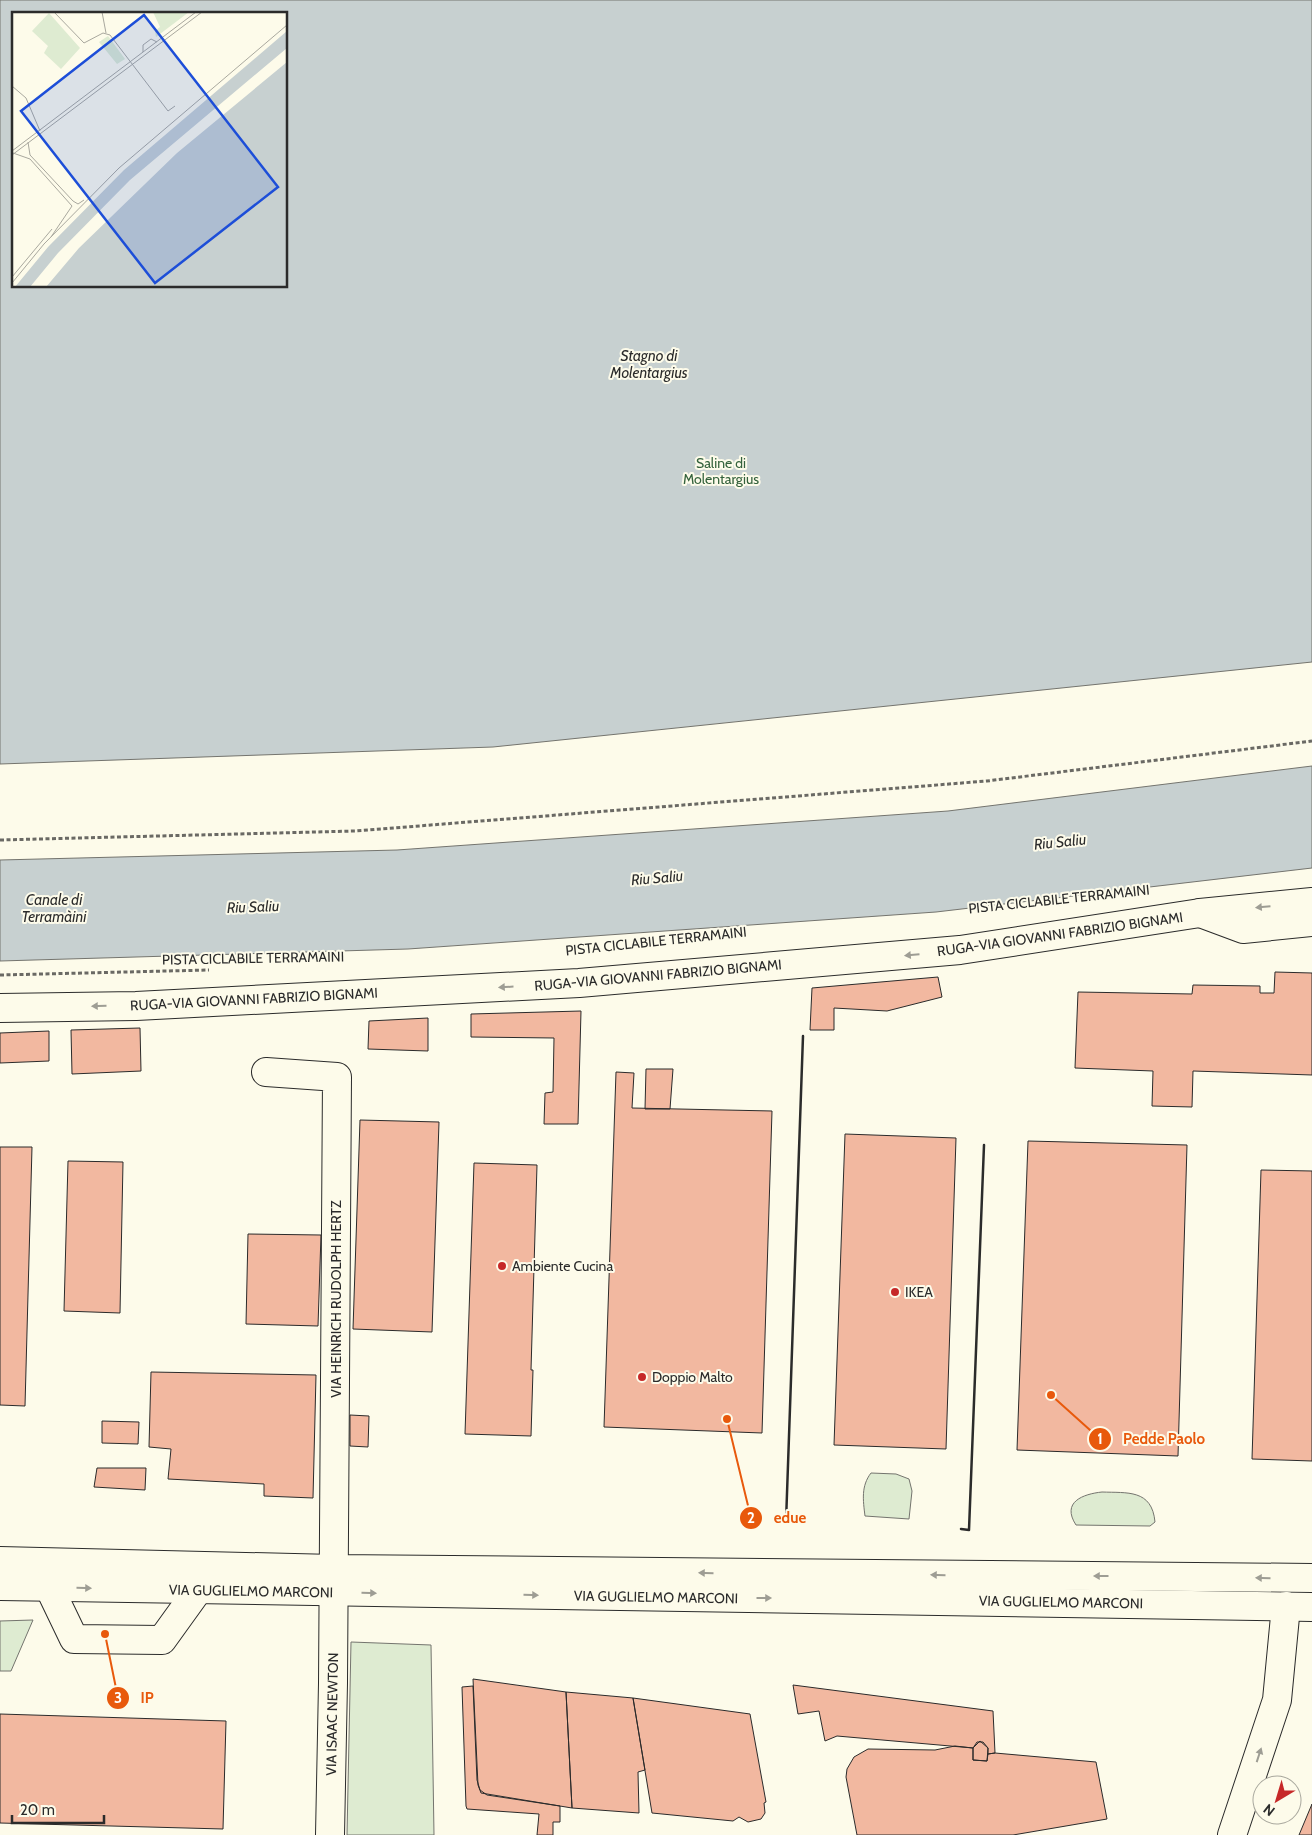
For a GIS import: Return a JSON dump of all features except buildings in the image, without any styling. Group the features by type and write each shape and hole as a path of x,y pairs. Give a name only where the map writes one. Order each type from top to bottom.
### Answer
{"main road":[{"name":"RUGA-VIA GIOVANNI FABRIZIO BIGNAMI","path":"0,1008 136,1006 579,983 960,950 1200,913 1312,902"},
{"path":"1200,913 1243,929 1312,922"},
{"name":"VIA HEINRICH RUDOLPH HERTZ","path":"266,1072 337,1077 334,1581"},
{"path":"0,1561 334,1581 1312,1578"},
{"name":"VIA GUGLIELMO MARCONI","path":"0,1586 198,1590 334,1581 1299,1606"},
{"name":"VIA ISAAC NEWTON","path":"330,1835 334,1581"},
{"path":"49,1587 74,1639 162,1640 198,1590"},
{"path":"1232,1835 1277,1700 1299,1606"}],"path":[{"path":"0,840 355,831 987,781 1312,741"},
{"name":"PISTA CICLABILE TERRAMAINI","path":"0,975 218,970"}],"green space":[{"path":"871,1473 896,1474 909,1479 912,1491 909,1519 865,1516 864,1488"},
{"path":"1102,1492 1129,1493 1144,1498 1153,1511 1155,1522 1150,1526 1076,1525 1071,1510 1076,1501 1081,1497"},
{"path":"33,1620 11,1671 0,1671 0,1621"},
{"path":"351,1642 431,1645 434,1835 347,1835"}],"water":[{"name":"Stagno di Molentargius","path":"0,0 1312,0 1312,662 493,747 0,764"},
{"name":"Canale di Terramàini","path":"1312,766 1312,868 936,912 408,949 0,961 0,860 397,850 948,811"}],"wall":[{"path":"798,1522 786,1522 803,1036"},
{"path":"961,1529 969,1530 984,1145"}],"place":[{"name":"Ambiente Cucina","path":"502,1266"},
{"name":"IKEA","path":"895,1292"},
{"name":"Doppio Malto","path":"642,1377"},
{"name":"Pedde Paolo","path":"1051,1395"},
{"name":"edue","path":"727,1419"},
{"name":"IP","path":"105,1634"}],"park label":[{"name":"Saline di Molentargius","path":"721,472"}],"water label":[{"name":"Riu Saliu","path":"1060,842"},
{"name":"Riu Saliu","path":"657,878"},
{"name":"Riu Saliu","path":"253,907"}]}
